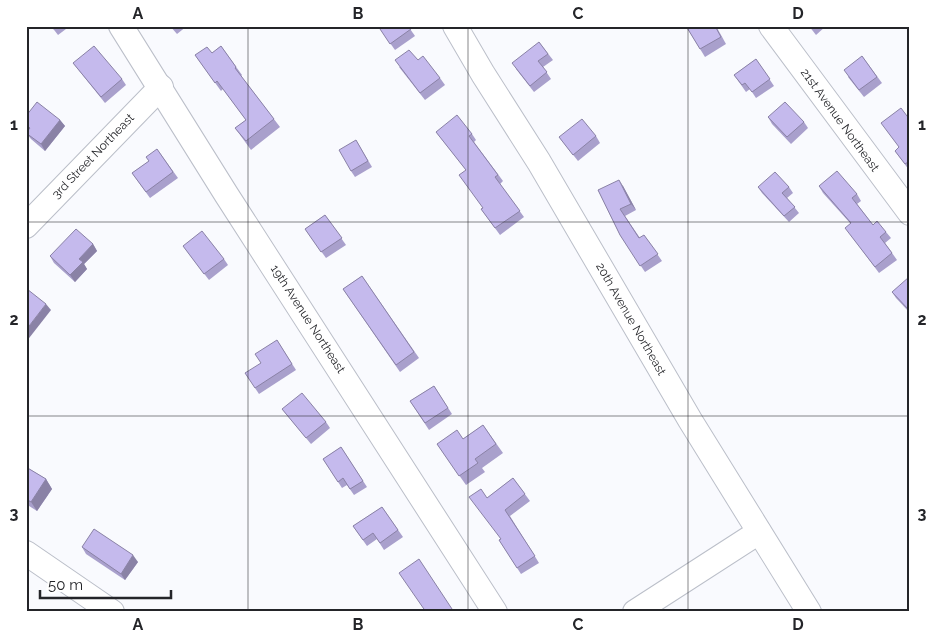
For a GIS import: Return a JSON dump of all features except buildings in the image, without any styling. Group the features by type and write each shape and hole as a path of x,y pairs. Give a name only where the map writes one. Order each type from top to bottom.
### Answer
{"street":[{"name":"19th Avenue Northeast","path":"121,26 226,194 495,612"},
{"name":"20th Avenue Northeast","path":"455,26 539,162 690,420 809,612"},
{"name":"21st Avenue Northeast","path":"771,26 910,213"},
{"name":"3rd Street Northeast","path":"26,226 161,88"},
{"path":"635,612 758,532"},
{"path":"26,552 112,612"}]}
